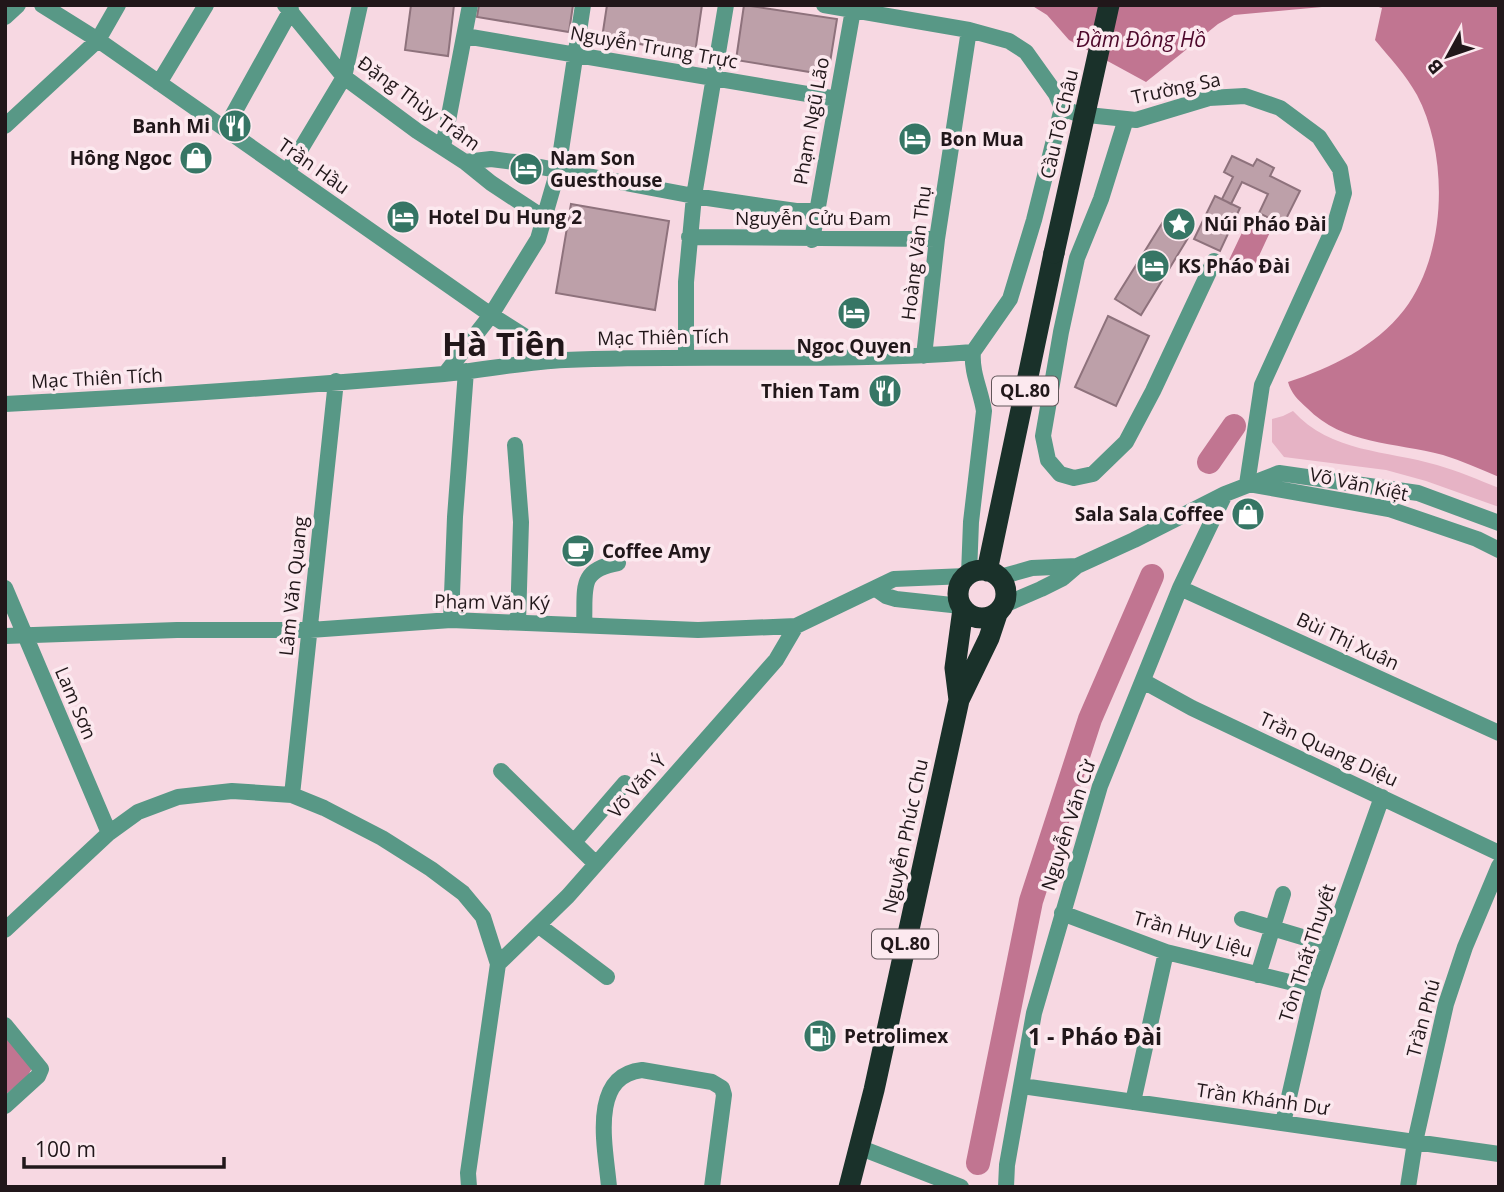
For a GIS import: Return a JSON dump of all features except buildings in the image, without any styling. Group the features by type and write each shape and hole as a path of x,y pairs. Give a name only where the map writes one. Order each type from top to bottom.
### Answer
{"highway":[{"name":"Cầu Tô Châu","path":"1046,291 1109,5"},
{"name":"QL.80","path":"981,575 1046,291"},
{"path":"981,575 1006,589 1001,610 983,619 969,615 962,607 958,590 981,575"},
{"name":"Nguyễn Phúc Chu","path":"959,700 955,668 962,607"},
{"name":"Nguyễn Phúc Chu","path":"849,1187 861,1148 959,700 1001,610"}],"street":[{"path":"5,18 18,5"},
{"name":"Trần Hầu","path":"43,5 98,40 491,315 562,360"},
{"path":"5,126 98,40 118,5"},
{"path":"159,83 206,5"},
{"path":"286,172 344,77 360,5"},
{"path":"443,147 470,5"},
{"path":"445,374 491,315 538,239 558,170 583,5"},
{"path":"686,357 686,282 694,196 726,5"},
{"path":"824,5 969,30 1009,41 1026,52 1056,94 1062,108 1034,220 1010,299 972,352 971,365 982,394 984,411 971,522 981,575"},
{"path":"225,129 289,7"},
{"name":"Đặng Thùy Trâm","path":"289,7 344,77 544,218"},
{"name":"Phạm Ngũ Lão","path":"812,240 853,10"},
{"name":"Hoàng Văn Thụ","path":"924,356 937,239 969,30"},
{"name":"Nguyễn Trung Trực","path":"465,36 836,99"},
{"name":"Trường Sa","path":"1062,108 1078,114 1136,120 1209,98 1245,96 1280,108 1319,137 1340,169 1344,193 1334,227 1262,385 1247,484"},
{"path":"1126,119 1101,199 1077,258 1070,290 1043,436 1048,460 1060,474 1074,478 1093,474 1126,442 1214,261"},
{"path":"466,162 491,159 514,162 694,196 796,211 816,211"},
{"name":"Nguyễn Cửu Đam","path":"690,237 937,239"},
{"path":"1046,291 1070,290"},
{"name":"Mạc Thiên Tích","path":"5,404 124,399 445,374 562,360 924,356 972,352"},
{"path":"451,620 455,516 466,371"},
{"name":"Lâm Văn Quang","path":"292,795 336,381"},
{"path":"515,445 521,522 518,622"},
{"name":"Võ Văn Kiệt","path":"1001,610 1052,583 1077,566 1225,494 1279,473 1418,493 1499,523"},
{"name":"Võ Văn Kiệt","path":"1247,484 1389,509 1477,539 1499,550"},
{"name":"Nguyễn Văn Cừ","path":"1006,1187 1034,1013 1101,786 1180,587 1225,494"},
{"path":"584,625 586,580 592,572 603,566 618,564"},
{"name":"Võ Văn Kiệt","path":"981,575 1032,568 1077,566"},
{"name":"Phạm Văn Ký","path":"5,636 177,630 310,631 451,620 698,630 796,626 894,579 981,575"},
{"name":"Bùi Thị Xuân","path":"1180,587 1499,733"},
{"name":"Lam Sơn","path":"5,588 109,833"},
{"path":"876,589 896,599 962,607"},
{"name":"Võ Văn Ý","path":"498,964 568,897 776,660 796,626"},
{"name":"Trần Quang Diệu","path":"1143,681 1192,708 1499,853"},
{"path":"501,771 596,864"},
{"path":"574,842 625,783"},
{"path":"5,930 109,833 138,812 178,797 232,791 292,795 382,838 463,893 483,917 498,964 468,1173 469,1187"},
{"name":"Tôn Thất Thuyết","path":"1283,1123 1314,988 1382,797"},
{"name":"Trần Phú","path":"1408,1187 1415,1142 1446,1004 1465,947 1499,866"},
{"path":"1258,975 1283,894"},
{"name":"Trần Huy Liệu","path":"1062,913 1166,952 1314,988"},
{"path":"1242,919 1329,945"},
{"path":"538,925 607,977"},
{"path":"1133,1101 1166,952"},
{"path":"5,1025 41,1069 38,1076 5,1106"},
{"path":"610,1187 604,1122 607,1095 615,1084 631,1072 642,1070 712,1082 722,1088 724,1095 712,1187"},
{"name":"Trần Khánh Dư","path":"1022,1086 1499,1154"},
{"path":"861,1148 961,1187"}],"shaded area":[{"path":"1293,411 1308,425 1342,443 1437,465 1499,488 1499,507 1386,470 1284,457 1272,442 1272,419"}],"water":[{"name":"Đầm Đông Hồ","path":"1031,5 1322,7 1234,15 1218,24 1146,82 1069,40 1047,15"},
{"path":"1372,5 1499,5 1499,477 1443,455 1353,436 1337,429 1321,420 1301,402 1288,382 1336,363 1380,335 1404,310 1429,261 1439,204 1435,146 1417,95 1375,40 1382,8"},
{"path":"1248,220 1271,230 1252,271 1229,260"},
{"path":"5,1032 34,1065 27,1077 5,1095"}],"waterway":[{"path":"1209,462 1234,426"},
{"path":"978,1163 1031,901 1090,719 1152,576"}],"place":[{"name":"Banh Mi","path":"235,126"},
{"name":"Bon Mua","path":"915,139"},
{"name":"Hông Ngoc","path":"196,158"},
{"name":"Nam Son Guesthouse","path":"526,169"},
{"name":"Hotel Du Hung 2","path":"403,217"},
{"name":"Núi Pháo Đài","path":"1179,224"},
{"name":"KS Pháo Đài","path":"1153,266"},
{"name":"Ngoc Quyen","path":"854,313"},
{"name":"Thien Tam","path":"885,391"},
{"name":"Sala Sala Coffee","path":"1248,514"},
{"name":"Coffee Amy","path":"578,551"},
{"name":"Petrolimex","path":"820,1036"}],"district":[{"name":"Hà Tiên","path":"504,344"},
{"name":"1 - Pháo Đài","path":"1095,1037"}]}
